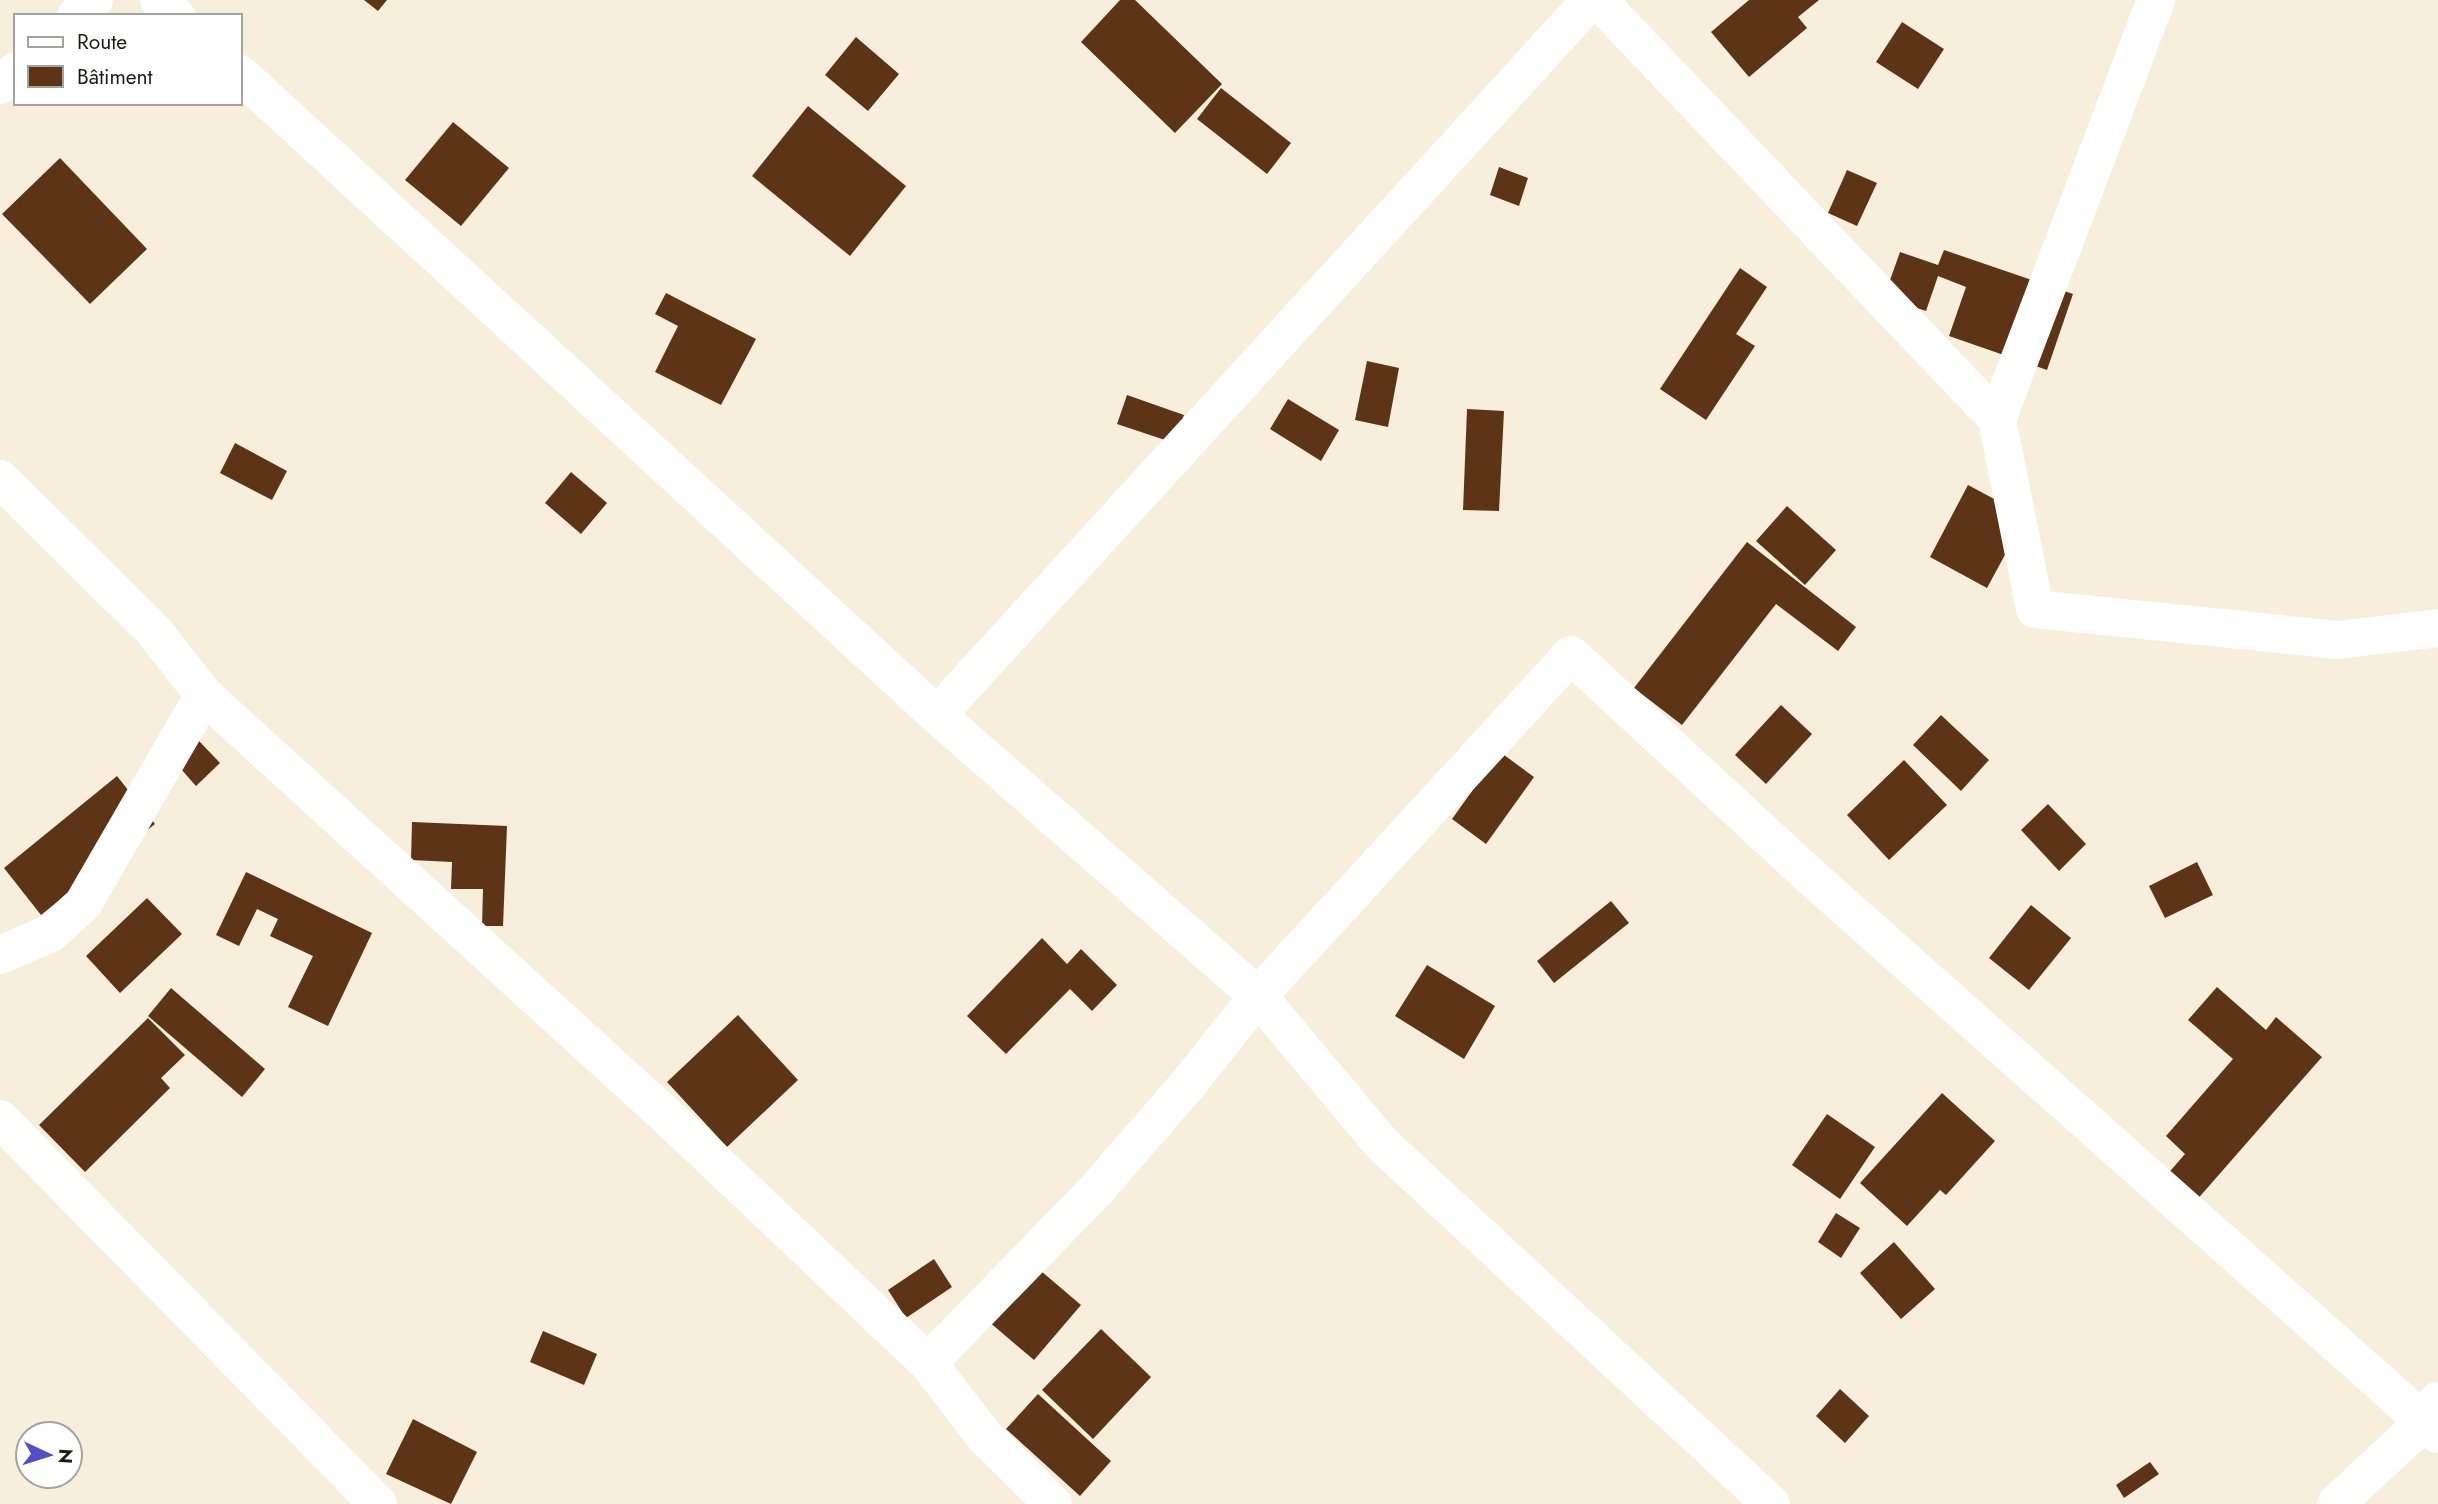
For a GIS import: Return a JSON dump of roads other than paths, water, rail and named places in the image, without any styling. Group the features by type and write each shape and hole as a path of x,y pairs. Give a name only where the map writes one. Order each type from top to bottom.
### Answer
{"street":[{"path":"78,14 94,0"},
{"path":"159,0 174,14"},
{"path":"937,716 1591,0"},
{"path":"1598,0 1997,419"},
{"path":"2156,0 1997,419 2035,609 2337,640 2438,628"},
{"path":"0,85 14,73"},
{"path":"242,76 937,716 1258,996 1382,1144 1771,1504"},
{"path":"0,479 153,630 204,695 671,1120 928,1363 985,1437 1053,1504"},
{"path":"928,1363 1097,1189 1189,1083 1258,996 1571,655 1809,875 2433,1418 2336,1504"},
{"path":"0,955 51,933 83,904 204,695"},
{"path":"0,1119 378,1504"}]}
